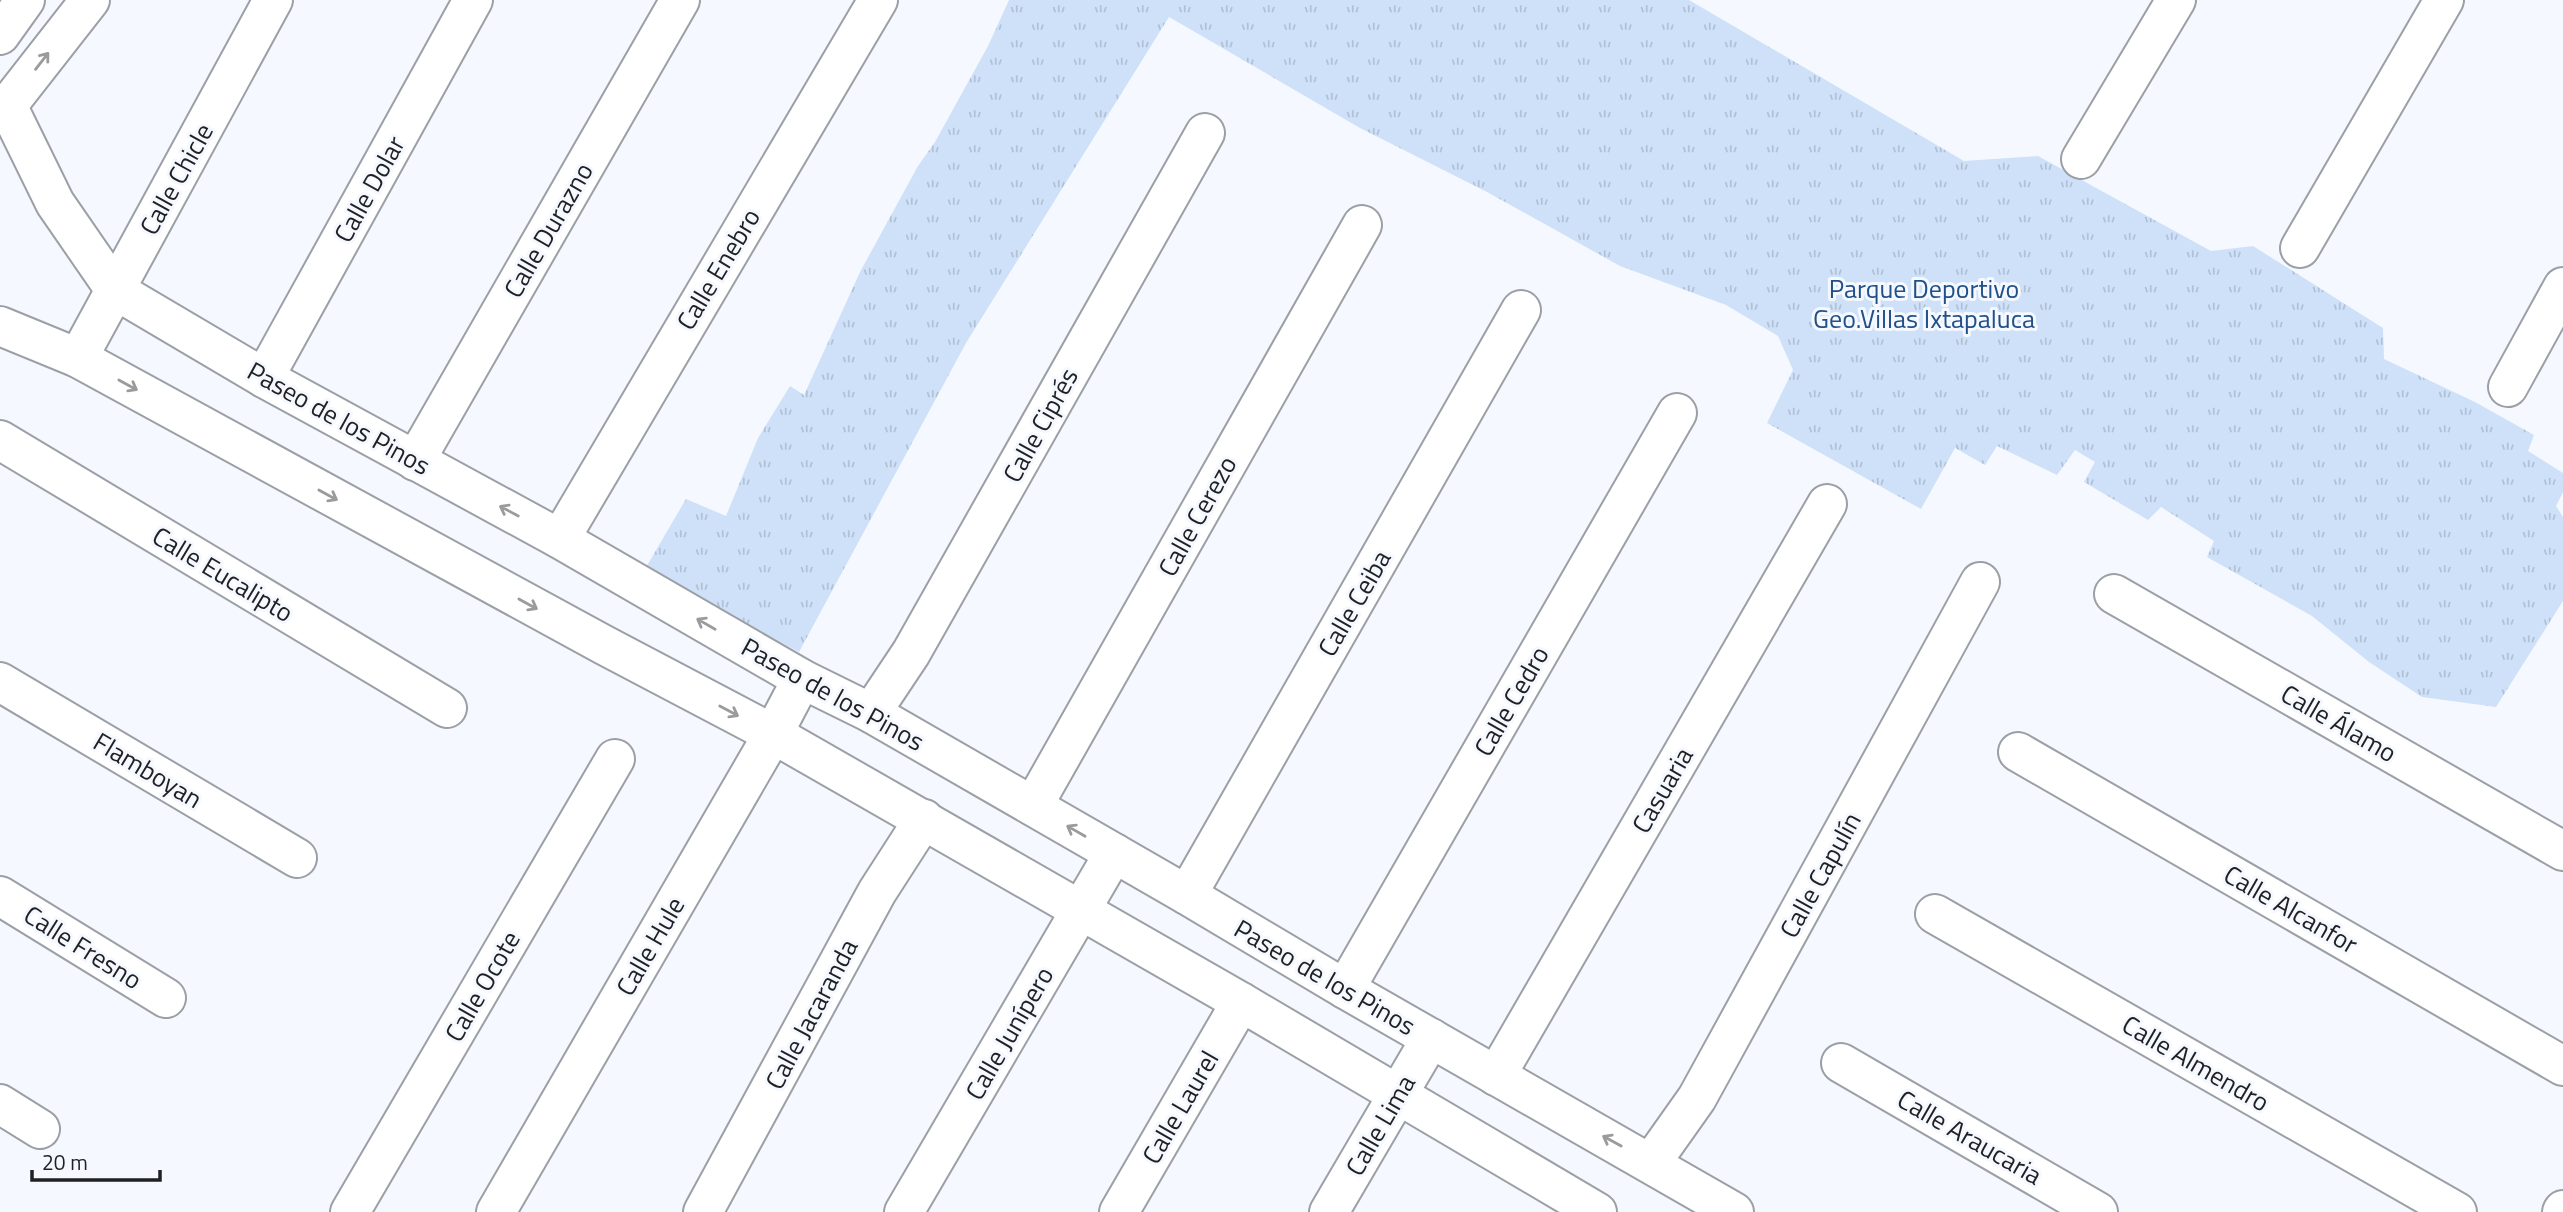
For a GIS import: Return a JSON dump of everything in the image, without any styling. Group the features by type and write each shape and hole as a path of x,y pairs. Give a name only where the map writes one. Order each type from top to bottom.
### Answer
{"street":[{"path":"0,35 25,0"},
{"path":"4,110 90,0"},
{"name":"Calle Chicle","path":"78,358 274,0"},
{"name":"Calle Dolar","path":"264,378 473,0"},
{"name":"Calle Durazno","path":"415,461 680,0"},
{"name":"Calle Enebro","path":"560,539 878,0"},
{"path":"2081,159 2176,0"},
{"path":"2300,248 2444,0"},
{"name":"Paseo de los Pinos","path":"4,110 55,203 115,290 264,378 560,539 802,679 871,713 1734,1212"},
{"name":"Calle Ciprés","path":"871,713 911,653 1205,133"},
{"name":"Calle Cerezo","path":"1033,806 1362,225"},
{"path":"2508,387 2563,287"},
{"name":"Calle Ceiba","path":"1187,895 1521,310"},
{"path":"0,326 78,358 604,645 773,734 1398,1093 1549,1200 1597,1212"},
{"name":"Calle Cedro","path":"1345,989 1677,413"},
{"name":"Calle Eucalipto","path":"0,440 447,708"},
{"name":"Casuaria","path":"1496,1076 1827,504"},
{"name":"Calle Capulín","path":"1651,1163 1697,1098 1980,582"},
{"name":"Calle Álamo","path":"2115,594 2563,851"},
{"name":"Calle Hule","path":"496,1212 773,734 802,679"},
{"name":"Flamboyan","path":"0,682 297,858"},
{"name":"Calle Alcanfor","path":"2018,752 2563,1066"},
{"name":"Calle Ocote","path":"350,1212 615,760"},
{"name":"Calle Jacaranda","path":"704,1212 877,892 924,819"},
{"name":"Calle Junípero","path":"904,1212 1114,853"},
{"name":"Calle Fresno","path":"0,896 166,998"},
{"name":"Calle Almendro","path":"1934,914 2457,1212"},
{"name":"Calle Laurel","path":"1119,1212 1241,1002"},
{"name":"Calle Lima","path":"1329,1212 1431,1038"},
{"name":"Calle Araucaria","path":"1842,1063 2098,1212"},
{"path":"0,1104 40,1129"}],"green space":[{"name":"Parque Deportivo Geo.Villas Ixtapaluca","path":"1009,0 1689,0 1964,161 2038,156 2211,251 2253,246 2383,328 2384,359 2475,402 2534,435 2528,451 2563,473 2563,492 2556,506 2563,517 2563,601 2496,707 2422,697 2369,662 2312,616 2207,557 2214,541 2161,507 2148,520 2084,482 2095,462 2075,450 2057,475 1997,446 1985,465 1955,448 1921,509 1767,423 1793,370 1778,336 1726,305 1620,266 1487,192 1360,128 1169,17 966,343 799,652 645,569 686,499 726,516 758,438 790,386 804,395 860,272 988,46"}]}
